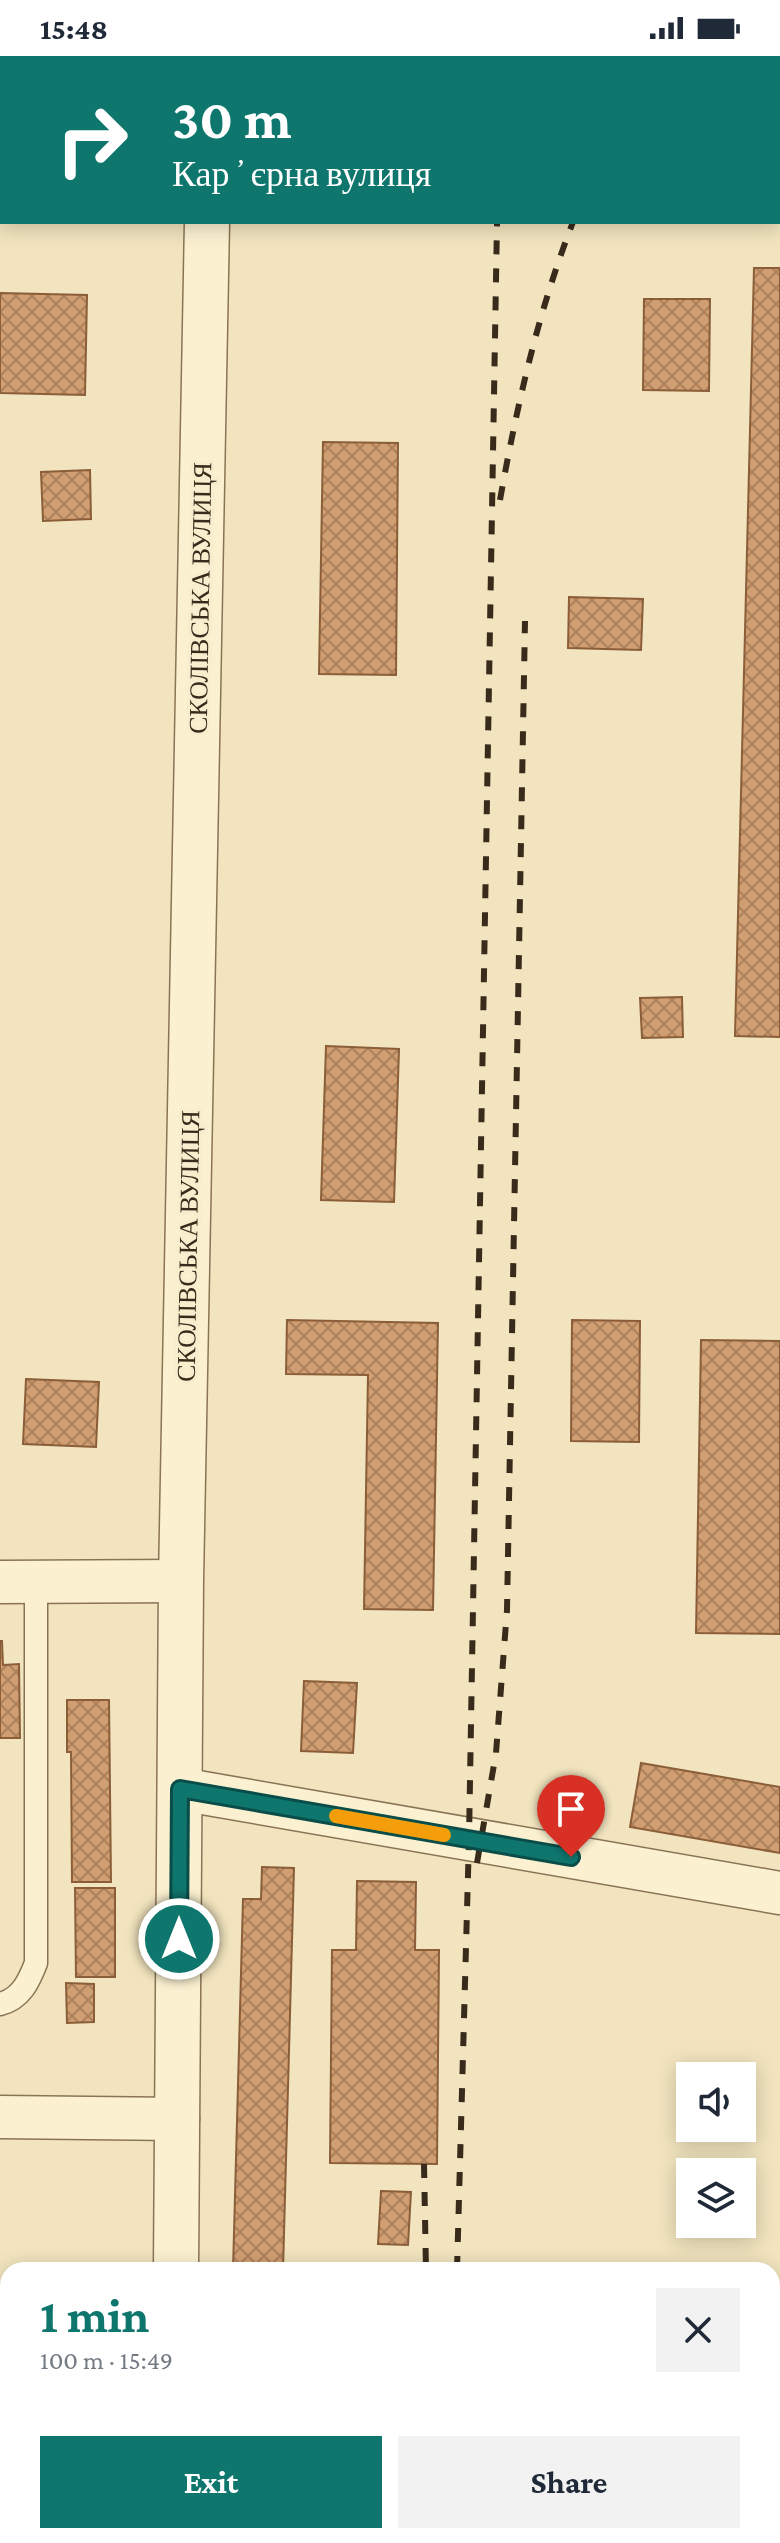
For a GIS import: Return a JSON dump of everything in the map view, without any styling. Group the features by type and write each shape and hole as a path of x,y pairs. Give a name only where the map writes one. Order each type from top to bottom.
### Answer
{"street":[{"name":"СКОЛІВСЬКА ВУЛИЦЯ","path":"176,2262 181,1581 207,224"},
{"path":"18,1582 181,1581"},
{"path":"180,1789 780,1893"},
{"path":"0,2117 178,2119"}],"lane":[{"path":"0,2004 5,2004 26,1988 36,1963 18,1582"}],"building":[{"path":"754,268 780,268 780,1037 735,1036"},
{"path":"0,293 87,295 85,395 0,393"},
{"path":"644,299 710,299 709,391 643,390"},
{"path":"323,442 398,443 396,675 319,674"},
{"path":"90,470 91,519 43,521 41,472"},
{"path":"569,597 643,599 641,650 568,648"},
{"path":"682,997 683,1037 642,1038 640,998"},
{"path":"326,1046 399,1049 394,1202 321,1200"},
{"path":"287,1320 438,1323 433,1610 364,1609 368,1375 286,1374"},
{"path":"572,1320 640,1321 639,1442 571,1441"},
{"path":"701,1340 780,1341 780,1634 696,1633"},
{"path":"26,1379 99,1382 96,1447 23,1444"},
{"path":"0,1641 3,1665 19,1664 20,1738 0,1738"},
{"path":"304,1681 357,1683 353,1753 301,1751"},
{"path":"67,1700 109,1700 111,1882 72,1882 71,1752 67,1752"},
{"path":"641,1763 780,1787 780,1853 630,1827"},
{"path":"262,1867 294,1868 283,2262 233,2262 243,1899 261,1899"},
{"path":"357,1881 416,1882 415,1950 439,1950 437,2164 330,2163 332,1950 356,1950"},
{"path":"75,1888 115,1888 115,1977 76,1977"},
{"path":"66,1983 94,1984 94,2022 67,2023"},
{"path":"381,2191 411,2192 408,2245 378,2244"}],"railway":[{"path":"457,2262 469,1839 497,224"},
{"path":"500,500 530,359 549,290 572,224"},
{"path":"477,1863 496,1753 507,1610 525,621"},
{"path":"424,2164 426,2262"}],"slow traffic":[{"path":"336,1816 444,1835"}],"route":[{"path":"179,1939 180,1789 571,1857"}]}
